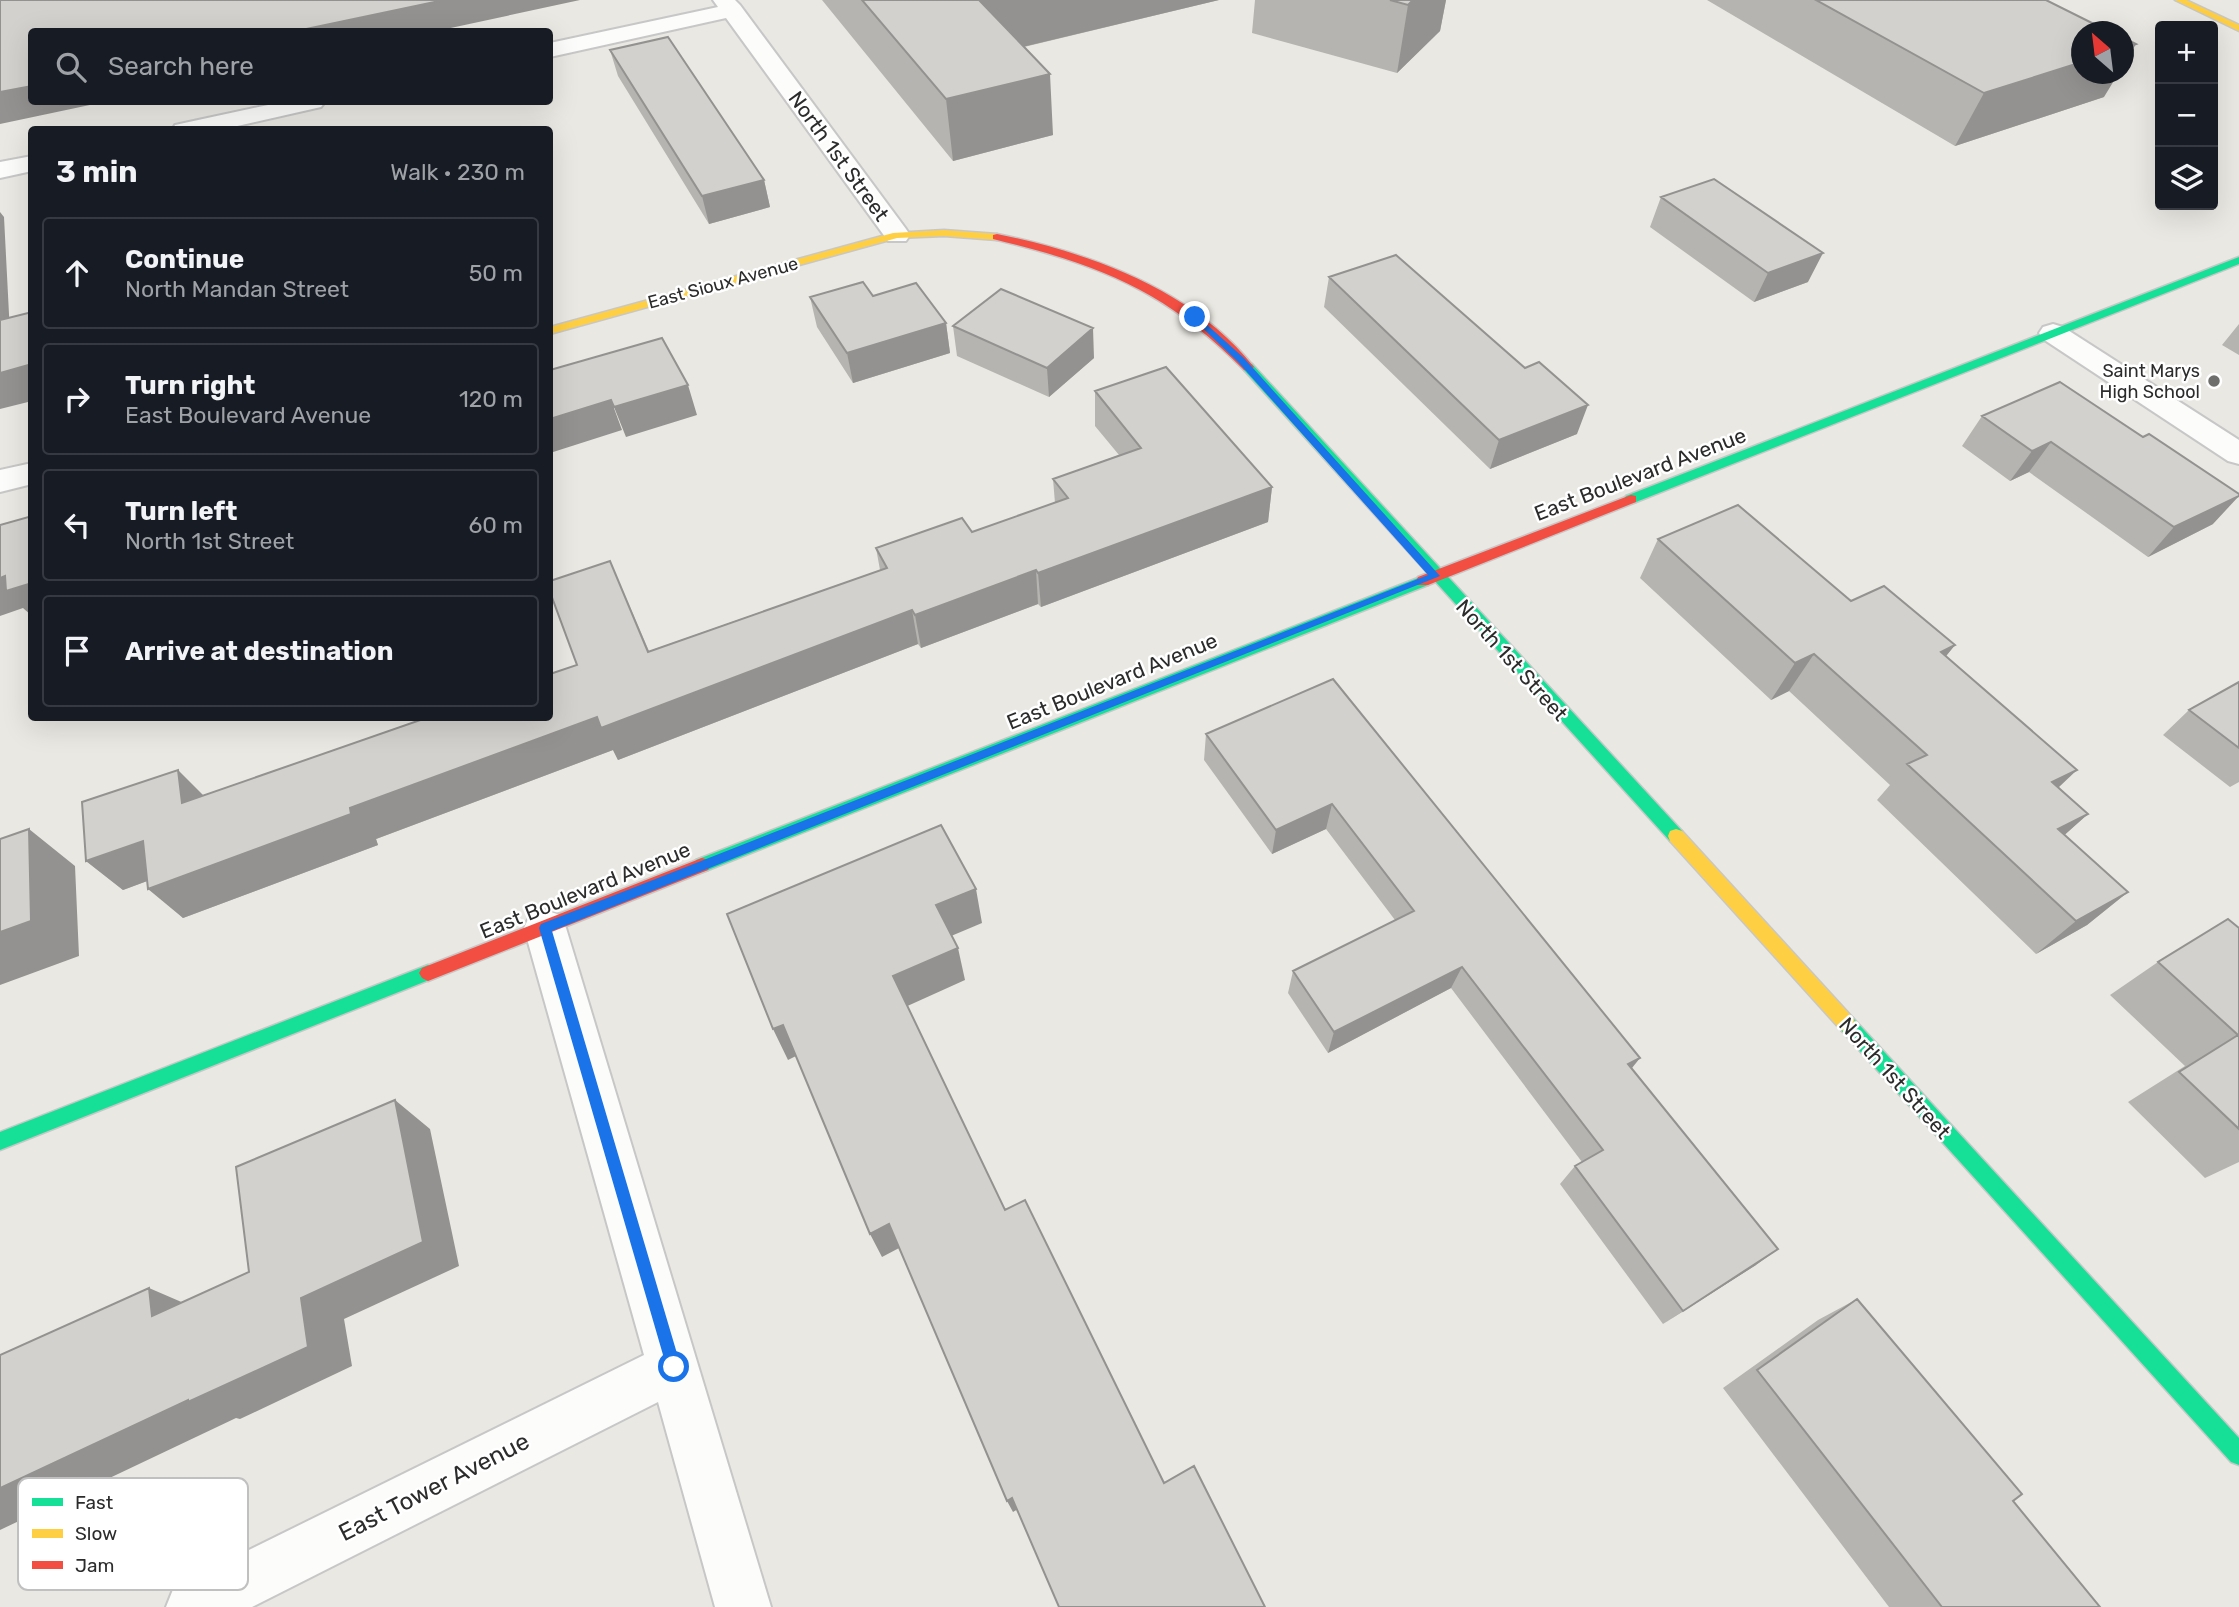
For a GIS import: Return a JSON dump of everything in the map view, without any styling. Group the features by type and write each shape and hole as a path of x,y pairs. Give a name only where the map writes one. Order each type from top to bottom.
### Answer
{"street":[{"path":"2179,0 2239,28"},
{"path":"553,49 728,5"},
{"name":"North 1st Street","path":"728,5 897,235 968,233 1035,244 1114,270 1170,299 1220,337 1435,576 2239,1454"},
{"path":"202,126 299,105"},
{"path":"0,170 28,164"},
{"name":"East Sioux Avenue","path":"553,330 897,235"},
{"name":"East Boulevard Avenue","path":"0,1142 2239,260"},
{"path":"2053,333 2239,454"},
{"path":"0,481 28,474"},
{"path":"545,928 743,1607"},
{"name":"East Tower Avenue","path":"248,1580 674,1367"},
{"name":"East Tower Avenue","path":"194,1607 228,1590"}],"building":[{"path":"0,0 444,0 311,28 28,28 28,87 0,92"},
{"path":"862,0 979,0 1050,74 946,99"},
{"path":"1390,0 1413,0 1408,5"},
{"path":"1816,0 2046,0 2088,21 2071,21 2071,65 1984,93"},
{"path":"668,37 764,180 702,196 610,50"},
{"path":"1714,179 1823,253 1768,273 1661,197"},
{"path":"1396,255 1525,368 1539,362 1588,405 1499,440 1329,277"},
{"path":"863,282 873,296 916,283 946,323 847,353 810,297"},
{"path":"1001,289 1093,328 1047,368 953,326"},
{"path":"28,313 28,365 0,373 0,320"},
{"path":"662,338 688,385 614,407 611,400 553,418 553,369"},
{"path":"1166,367 1272,487 1038,573 1036,570 915,615 912,610 601,728 597,717 350,808 351,814 148,889 143,841 86,861 82,802 178,770 182,803 417,721 553,721 553,673 577,665 553,600 553,580 610,561 648,652 887,568 876,548 962,518 972,532 1068,498 1053,479 1141,448 1095,391"},
{"path":"2060,382 2143,437 2149,434 2239,496 2174,527 2051,442 2032,451 1982,416"},
{"path":"1738,505 1851,601 1884,586 1955,645 1941,652 2077,770 2052,782 2088,814 2058,829 2128,892 2076,921 1907,764 1927,755 1814,654 1795,663 1658,539"},
{"path":"28,517 28,584 6,591 5,576 0,578 0,525"},
{"path":"1333,679 1640,1058 1628,1064 1778,1249 1683,1311 1575,1166 1603,1150 1462,967 1334,1032 1293,971 1414,911 1332,804 1276,830 1206,734"},
{"path":"2239,682 2239,748 2189,710"},
{"path":"941,825 976,889 936,905 958,948 893,976 1005,1210 1025,1200 1164,1483 1194,1466 1265,1607 1059,1607 1012,1498 1007,1501 889,1224 870,1234 783,1025 773,1029 727,914"},
{"path":"29,829 31,921 0,932 0,839"},
{"path":"2228,919 2239,928 2239,1129 2179,1072 2238,1035 2158,962"},
{"path":"395,1100 423,1242 301,1298 308,1347 0,1488 0,1355 149,1288 152,1316 249,1272 236,1167"},
{"path":"1857,1299 2022,1494 2013,1501 2100,1607 1942,1607 1757,1370"}],"traffic: fast":[{"path":"1631,499 2239,260"},
{"path":"1248,367 1676,836"},
{"path":"702,865 1423,581"},
{"path":"0,1141 428,973"},
{"path":"1847,1024 2239,1454"}],"traffic: slow":[{"path":"2179,0 2239,28"},
{"path":"553,330 897,235 944,233 997,237"},
{"path":"1676,836 1847,1024"}],"traffic: jam":[{"path":"997,237 1067,254 1134,281 1194,318 1248,367"},
{"path":"1423,581 1631,499"},
{"path":"428,973 702,865"}],"place":[{"name":"Saint Marys High School","path":"2214,381"}],"route":[{"path":"674,1367 545,928 1435,576 1220,337 1195,317"}]}
